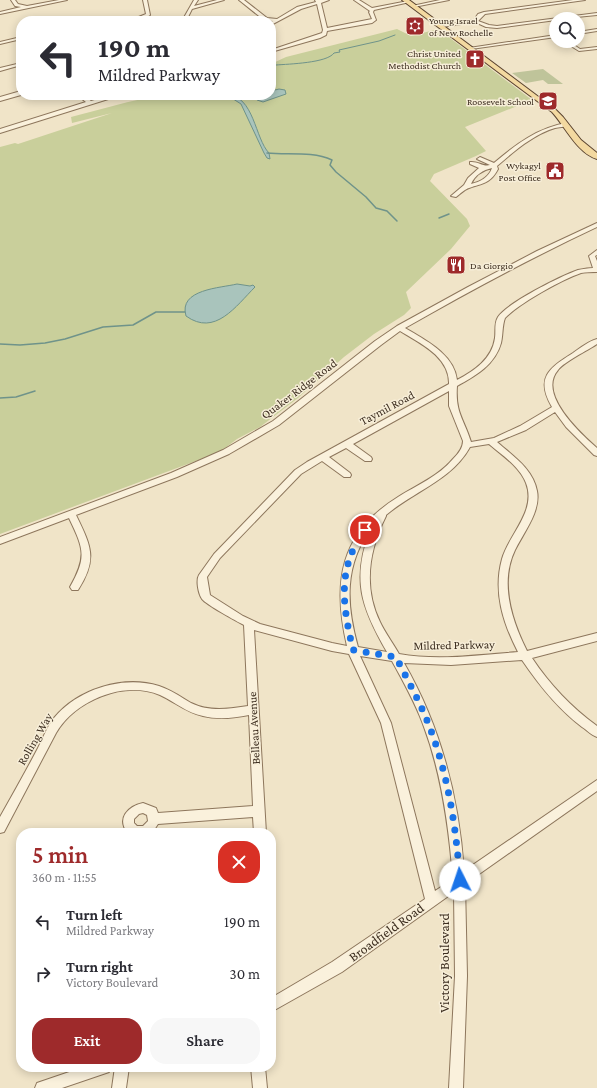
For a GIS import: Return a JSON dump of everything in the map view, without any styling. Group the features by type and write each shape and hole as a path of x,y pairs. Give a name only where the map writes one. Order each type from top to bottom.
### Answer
{"main road":[{"path":"406,1 554,111 578,142 597,157"}],"street":[{"path":"13,0 15,7"},
{"path":"0,13 15,7 25,7 65,0"},
{"path":"145,0 148,14 145,16"},
{"path":"187,16 196,0"},
{"path":"191,8 222,0"},
{"path":"241,0 262,16"},
{"path":"278,20 299,8 318,1 327,0"},
{"path":"325,30 374,20 372,10 356,0"},
{"path":"414,6 447,0"},
{"path":"475,21 484,13 582,0"},
{"path":"276,47 320,37 324,34 325,30 318,1"},
{"path":"372,10 406,1"},
{"path":"585,16 597,14"},
{"path":"440,25 475,21 488,26 497,26 549,20"},
{"path":"585,32 597,30"},
{"path":"471,48 549,37"},
{"path":"0,43 16,39"},
{"path":"576,48 579,50 597,48"},
{"path":"0,70 16,65"},
{"path":"0,99 16,94"},
{"path":"86,100 90,103"},
{"path":"0,131 100,100"},
{"path":"454,196 467,186 470,179 484,168 494,166 509,153 537,134 553,127 566,125"},
{"path":"480,159 494,166"},
{"path":"472,163 484,168"},
{"path":"467,186 482,184 494,172 494,166"},
{"name":"Quaker Ridge Road","path":"0,541 181,473 226,452 260,433 290,413 378,343 400,328 539,252 597,225"},
{"path":"597,252 592,256 597,270"},
{"name":"Taymil Road","path":"204,592 202,577 217,556 288,482 304,468 452,387 479,370 490,359 496,348 500,322 504,314 576,273 597,270"},
{"path":"400,328 440,355 448,366 453,376 453,407 467,441 467,445 491,440 523,428 556,408"},
{"path":"597,341 551,372 548,380 548,386 556,408 572,429 597,453"},
{"path":"491,440 526,474 533,494 531,508 507,558 503,583 510,624 524,656 546,687 597,732"},
{"path":"347,444 368,459"},
{"name":"Victory Boulevard","path":"431,900 386,723 356,660 353,650 345,615 344,596 347,566 358,540 373,520 448,470 457,462 467,445"},
{"path":"323,457 347,476"},
{"name":"Victory Boulevard","path":"385,512 369,543 365,564 366,599 372,616 414,691 428,723 447,784 454,825 460,880 459,1049 456,1088"},
{"path":"71,514 84,543 87,558 83,574 75,587"},
{"name":"Mildred Parkway","path":"204,592 206,598 249,623 298,639 419,661 451,661 524,656 597,637"},
{"name":"Belleau Avenue","path":"249,623 260,828"},
{"name":"Rolling Way","path":"0,828 58,720 75,705 95,694 114,688 134,686 153,689 169,694 193,709 212,714 254,710"},
{"name":"Broadfield Road","path":"276,1002 337,967 597,785"},
{"path":"154,819 258,811"},
{"path":"42,1088 89,1072"},
{"path":"119,1088 121,1072"},
{"path":"258,1072 260,1088"}],"green space":[{"path":"397,29 411,36 438,29 532,100 465,127 486,151 434,174 430,181 467,219 470,226 451,249 406,292 411,308 404,315 374,334 344,357 298,398 260,427 237,439 220,452 0,534 0,147 15,143 18,144 112,113 72,123 71,117 137,100 276,100 276,62 286,57"},
{"path":"543,69 563,84 548,84 543,80 526,83 512,73"}],"water":[{"path":"276,90 285,90 286,94 276,97"},
{"path":"235,100 240,100 243,102 248,110 260,138 269,153 270,159 267,158 264,153 241,104"},
{"path":"257,100 269,100 263,102"},
{"path":"237,284 253,285 255,287 224,316 216,321 206,323 197,322 186,316 185,307 188,300 194,295 202,291"}],"waterway":[{"path":"276,65 324,59 334,53 340,52 339,50 379,41 395,35"},
{"path":"267,153 308,154 332,160 330,165 336,172 366,197 376,208 387,211 397,221"},
{"path":"439,218 449,214"},
{"path":"0,344 20,345 45,343 65,339 103,327 133,325 156,312 185,312"},
{"path":"0,398 16,397 35,391"}],"place":[{"name":"Young Israel of New Rochelle","path":"415,26"},
{"name":"Christ United Methodist Church","path":"475,59"},
{"name":"Roosevelt School","path":"548,101"},
{"name":"Wykagyl Post Office","path":"555,171"},
{"name":"Da Giorgio","path":"456,265"}],"route":[{"path":"365,530 352,552 347,566 345,581 345,615 353,650 396,657 414,691 428,723 447,784 454,825 460,880"}]}
